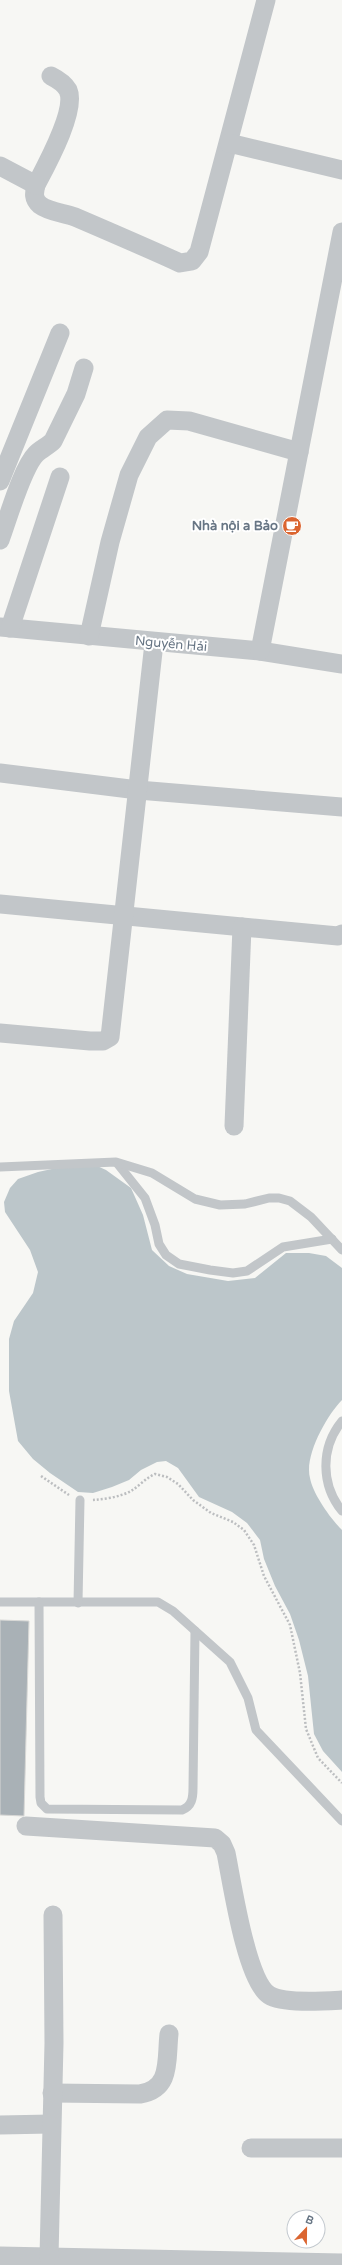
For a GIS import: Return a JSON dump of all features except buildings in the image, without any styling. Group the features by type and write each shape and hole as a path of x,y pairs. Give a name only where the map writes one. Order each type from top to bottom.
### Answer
{"street":[{"path":"51,76 60,81 68,90 69,103 64,126 36,185 34,193 40,205 73,216 180,262 192,261 199,252 230,143 266,0"},
{"path":"230,143 342,170"},
{"path":"0,166 36,185"},
{"path":"260,651 342,232"},
{"path":"0,481 60,333"},
{"path":"0,540 28,465 36,453 53,441 76,394 84,368"},
{"path":"89,636 110,542 129,475 148,437 167,420 189,421 299,452"},
{"path":"5,628 60,476"},
{"name":"Nguyễn Hải","path":"5,628 260,651 342,664"},
{"path":"0,1033 90,1041 106,1040 112,1029 154,642"},
{"path":"0,773 138,790 342,807"},
{"path":"0,904 338,936 342,934"},
{"path":"234,1126 242,927"},
{"path":"26,1826 215,1838 222,1844 226,1852 251,1965 260,1986 269,1995 285,1999 342,2000"},
{"path":"53,1914 51,2124 60,2260"},
{"path":"52,2093 140,2094 151,2092 158,2088 164,2079 169,2034"},
{"path":"0,2125 51,2124"},
{"path":"251,2148 342,2148"},
{"path":"0,2256 60,2260 213,2263 342,2263"}],"lane":[{"path":"0,1166 116,1162 152,1173 195,1199 220,1205 245,1204 269,1198 290,1201 311,1217 342,1250"},
{"path":"116,1162 145,1198 154,1225 158,1244 166,1255 179,1264 233,1273 247,1271 283,1247 332,1239"},
{"path":"342,1421 334,1431 326,1454 326,1478 334,1501 342,1512"},
{"path":"78,1602 80,1500"},
{"path":"0,1602 158,1602 173,1611 230,1662 248,1698 256,1730 342,1821"},
{"path":"38,1602 40,1797 41,1803 47,1809 182,1810 187,1808 192,1798 193,1788 195,1631"}],"path":[{"path":"41,1476 80,1500 106,1499 131,1491 144,1479 155,1474 172,1481 193,1500 211,1513 233,1522 244,1530 254,1545 264,1576 290,1625 300,1673 306,1729 318,1758 342,1783"}],"shaded area":[{"path":"95,1165 106,1170 131,1188 143,1215 152,1250 169,1266 187,1274 228,1281 255,1278 286,1253 309,1253 326,1256 342,1268 342,1400 330,1415 318,1436 310,1459 309,1469 310,1478 318,1498 332,1519 342,1530 342,1772 323,1751 314,1734 308,1676 299,1640 290,1614 275,1586 264,1559 260,1540 247,1523 232,1512 199,1497 178,1468 166,1461 157,1462 141,1470 129,1480 112,1487 93,1493 78,1492 50,1473 33,1459 18,1441 9,1391 9,1339 14,1321 33,1293 38,1272 30,1250 5,1212 4,1202 10,1188 18,1179 38,1172 61,1167"}],"place":[{"name":"Nhà nội a Bảo","path":"292,526"}]}
